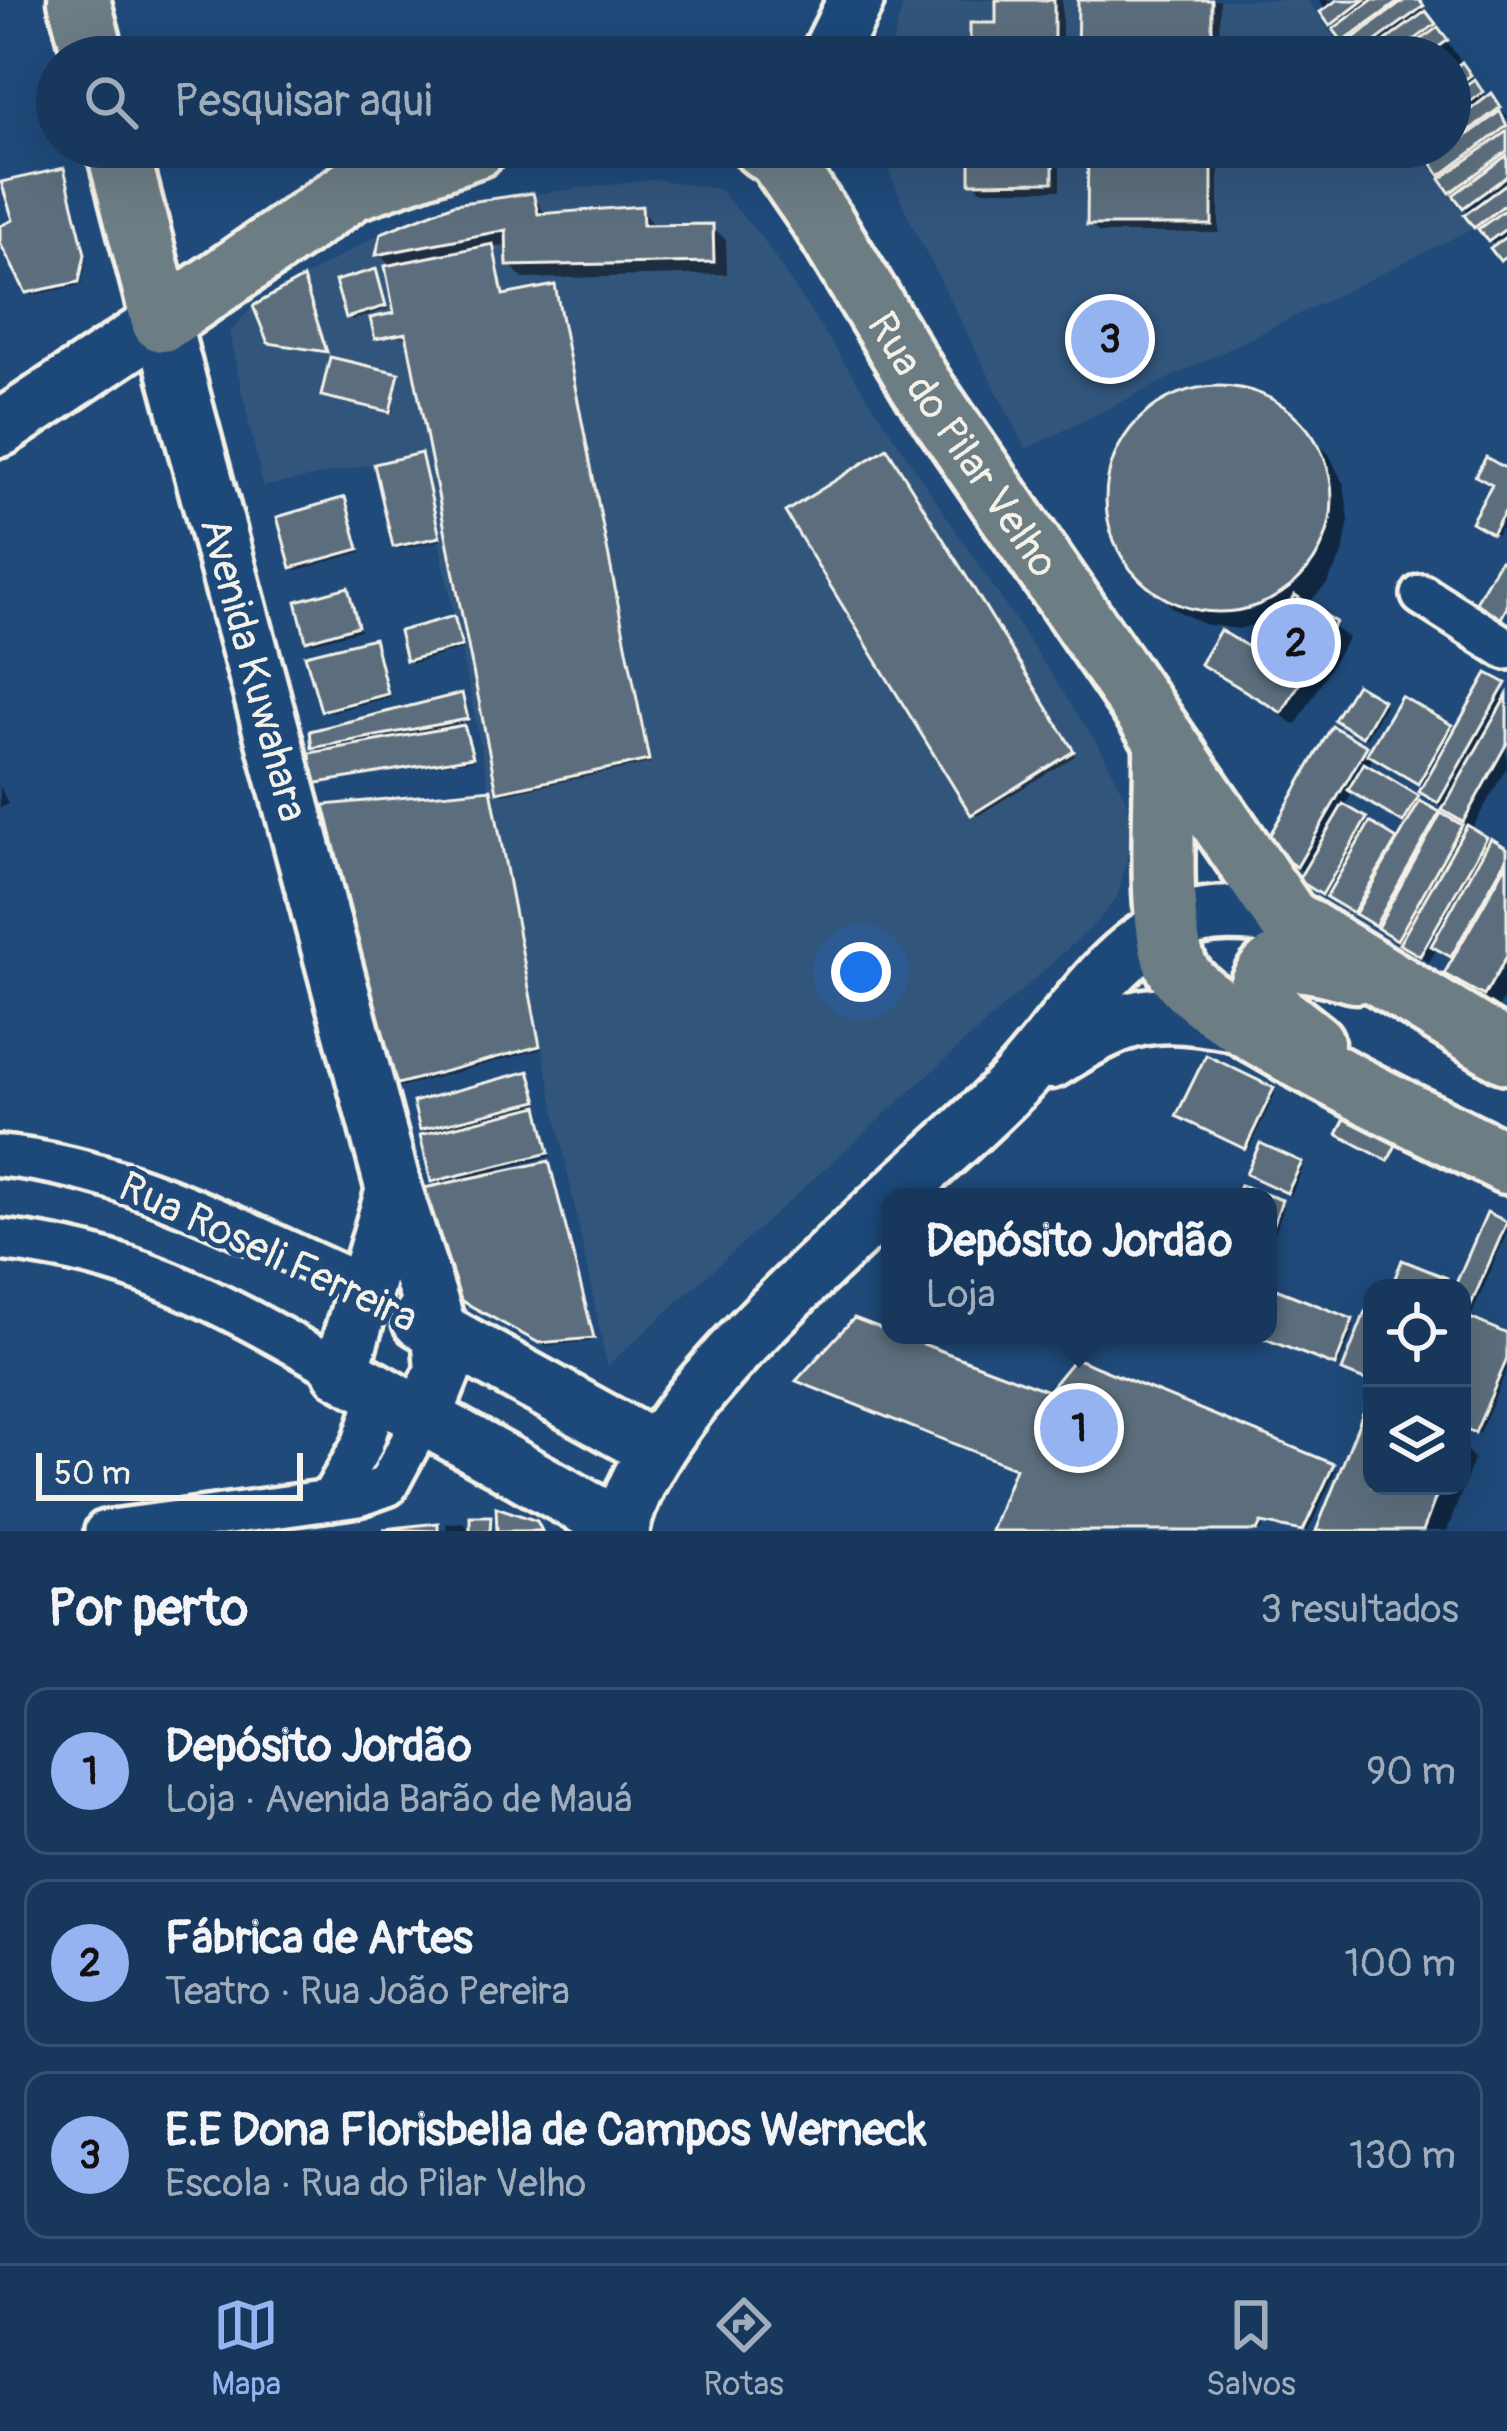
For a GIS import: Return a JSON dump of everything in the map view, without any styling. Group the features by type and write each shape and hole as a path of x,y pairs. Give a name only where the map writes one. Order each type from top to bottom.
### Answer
{"main road":[{"path":"80,0 89,36"},
{"name":"Avenida Kuwahara","path":"122,168 162,321"},
{"path":"162,321 352,190 415,168"},
{"name":"Rua do Pilar Velho","path":"786,168 921,385 1288,919"},
{"path":"1165,745 1168,927 1176,967 1187,983 1241,1024 1507,1163"},
{"path":"1288,919 1507,1054"},
{"path":"1321,1066 1313,1044 1266,1006 1259,985 1266,972 1292,959 1386,978"}],"street":[{"path":"838,36 856,0"},
{"path":"0,429 162,321"},
{"name":"Avenida Kuwahara","path":"162,321 394,1190 440,1334 442,1370 382,1394"},
{"path":"1423,595 1507,649"},
{"path":"904,1188 1013,1084 1129,952 1168,927 1240,912 1288,919"},
{"path":"1013,1084 1103,1029 1143,1014 1175,1012 1241,1024"},
{"name":"Rua Roseli Ferreira","path":"0,1156 64,1162 119,1177 364,1286 440,1334 654,1449"},
{"path":"105,1531 209,1524 387,1486 382,1394 364,1286 394,1190"},
{"path":"621,1529 633,1489 654,1449 688,1402 881,1210"},
{"name":"Rua Roseli Ferreira","path":"0,1240 86,1250 163,1276 621,1529"}],"shaded area":[{"path":"904,0 1307,0 1334,36 895,36"},
{"path":"887,168 1430,168 1474,228 1026,449"},
{"path":"655,179 719,189 762,238 1102,751 1124,794 1133,836 1117,898 1094,925 607,1366 421,454 263,487 229,333 253,306 381,233 454,204"}],"building":[{"path":"996,0 1054,0 1054,36 970,36 970,23 996,23"},
{"path":"1078,0 1212,0 1212,36 1077,36"},
{"path":"1337,0 1364,0 1330,26 1320,12"},
{"path":"1372,0 1401,0 1351,36 1338,36 1333,29"},
{"path":"1405,0 1419,0 1424,6 1383,36 1356,36"},
{"path":"1426,11 1436,24 1420,36 1392,36"},
{"path":"1471,81 1483,92 1471,101"},
{"path":"1492,93 1501,107 1471,129 1471,109"},
{"path":"1500,111 1507,126 1471,153 1471,132"},
{"path":"1507,131 1507,151 1450,193 1440,179 1455,168 1471,168 1471,157"},
{"path":"1507,155 1507,176 1463,208 1453,195"},
{"path":"64,168 85,254 79,282 26,293 0,243 0,226 13,220 1,182"},
{"path":"970,168 1053,168 1053,182 970,183"},
{"path":"1088,168 1212,168 1212,225 1087,225"},
{"path":"1507,183 1507,203 1474,228 1464,215"},
{"path":"533,193 538,214 642,206 643,225 713,224 714,262 507,266 506,230 376,255 381,233 454,204"},
{"path":"1507,208 1507,228 1488,242 1478,229"},
{"path":"1507,236 1507,256 1500,261 1490,248"},
{"path":"493,244 503,295 555,285 649,760 497,792 406,333 375,339 370,318 394,313 385,266"},
{"path":"376,269 386,306 346,318 335,281"},
{"path":"303,278 327,352 268,343 253,306"},
{"path":"330,357 399,373 390,412 321,396"},
{"path":"1219,386 1262,395 1299,419 1323,456 1332,499 1323,542 1299,579 1262,603 1219,612 1176,603 1139,579 1115,542 1106,499 1115,456 1139,419 1176,395"},
{"path":"887,448 1074,751 971,815 785,512"},
{"path":"421,453 440,537 393,547 374,464"},
{"path":"1486,457 1507,469 1507,508 1492,534 1471,522 1492,485 1475,476"},
{"path":"345,497 359,549 291,568 277,517"},
{"path":"1500,560 1507,564 1507,607 1499,622 1473,607"},
{"path":"348,587 358,626 306,641 296,601"},
{"path":"1295,595 1336,622 1282,713 1200,664 1220,630 1262,655"},
{"path":"454,616 462,646 406,661 399,631"},
{"path":"374,638 388,694 321,711 305,655"},
{"path":"1487,673 1506,683 1438,803 1419,792"},
{"path":"1356,684 1383,700 1362,737 1334,720"},
{"path":"462,693 468,719 312,748 310,731"},
{"path":"1507,695 1507,743 1463,822 1442,810"},
{"path":"1401,696 1452,725 1418,784 1367,754"},
{"path":"464,725 473,757 312,784 310,753"},
{"path":"1332,726 1367,746 1297,867 1263,847"},
{"path":"1364,763 1419,796 1403,823 1348,790"},
{"path":"491,789 540,1046 394,1085 324,805"},
{"path":"1420,801 1440,812 1375,926 1355,914"},
{"path":"1343,804 1367,818 1322,895 1298,880"},
{"path":"1441,813 1462,825 1397,940 1377,928"},
{"path":"1370,822 1397,839 1353,913 1326,897"},
{"path":"1467,825 1487,837 1420,956 1399,944"},
{"path":"1491,838 1507,848 1507,858 1451,957 1431,946"},
{"path":"1507,863 1507,956 1484,996 1444,974"},
{"path":"1206,1055 1274,1088 1245,1149 1176,1116"},
{"path":"529,1071 538,1101 420,1130 413,1102"},
{"path":"538,1106 549,1153 431,1182 420,1135"},
{"path":"1351,1107 1402,1133 1388,1161 1337,1134"},
{"path":"1260,1143 1302,1162 1287,1193 1246,1174"},
{"path":"549,1161 594,1338 539,1343 447,1293 420,1189"},
{"path":"1487,1212 1507,1222 1471,1305 1471,1279 1458,1279"},
{"path":"1402,1260 1447,1278 1447,1279 1395,1279"},
{"path":"1277,1289 1353,1319 1335,1366 1277,1344"},
{"path":"1363,1317 1363,1379 1342,1371"},
{"path":"854,1318 881,1328 881,1344 923,1344 1048,1391 1075,1358 1334,1464 1303,1531 1261,1523 1257,1531 991,1531 1015,1468 796,1381"},
{"path":"1471,1318 1507,1334 1507,1359 1475,1433 1471,1431"},
{"path":"1363,1413 1363,1495 1437,1495 1423,1531 1316,1531"},
{"path":"496,1507 537,1521 542,1531 497,1531"},
{"path":"470,1516 491,1516 490,1531 470,1531"},
{"path":"438,1523 438,1531 383,1529"}],"place":[{"name":"E.E Dona Florisbella de Campos Werneck","path":"1110,339"},
{"name":"Fábrica de Artes","path":"1296,643"},
{"name":"Depósito Jordão","path":"1079,1428"}]}
